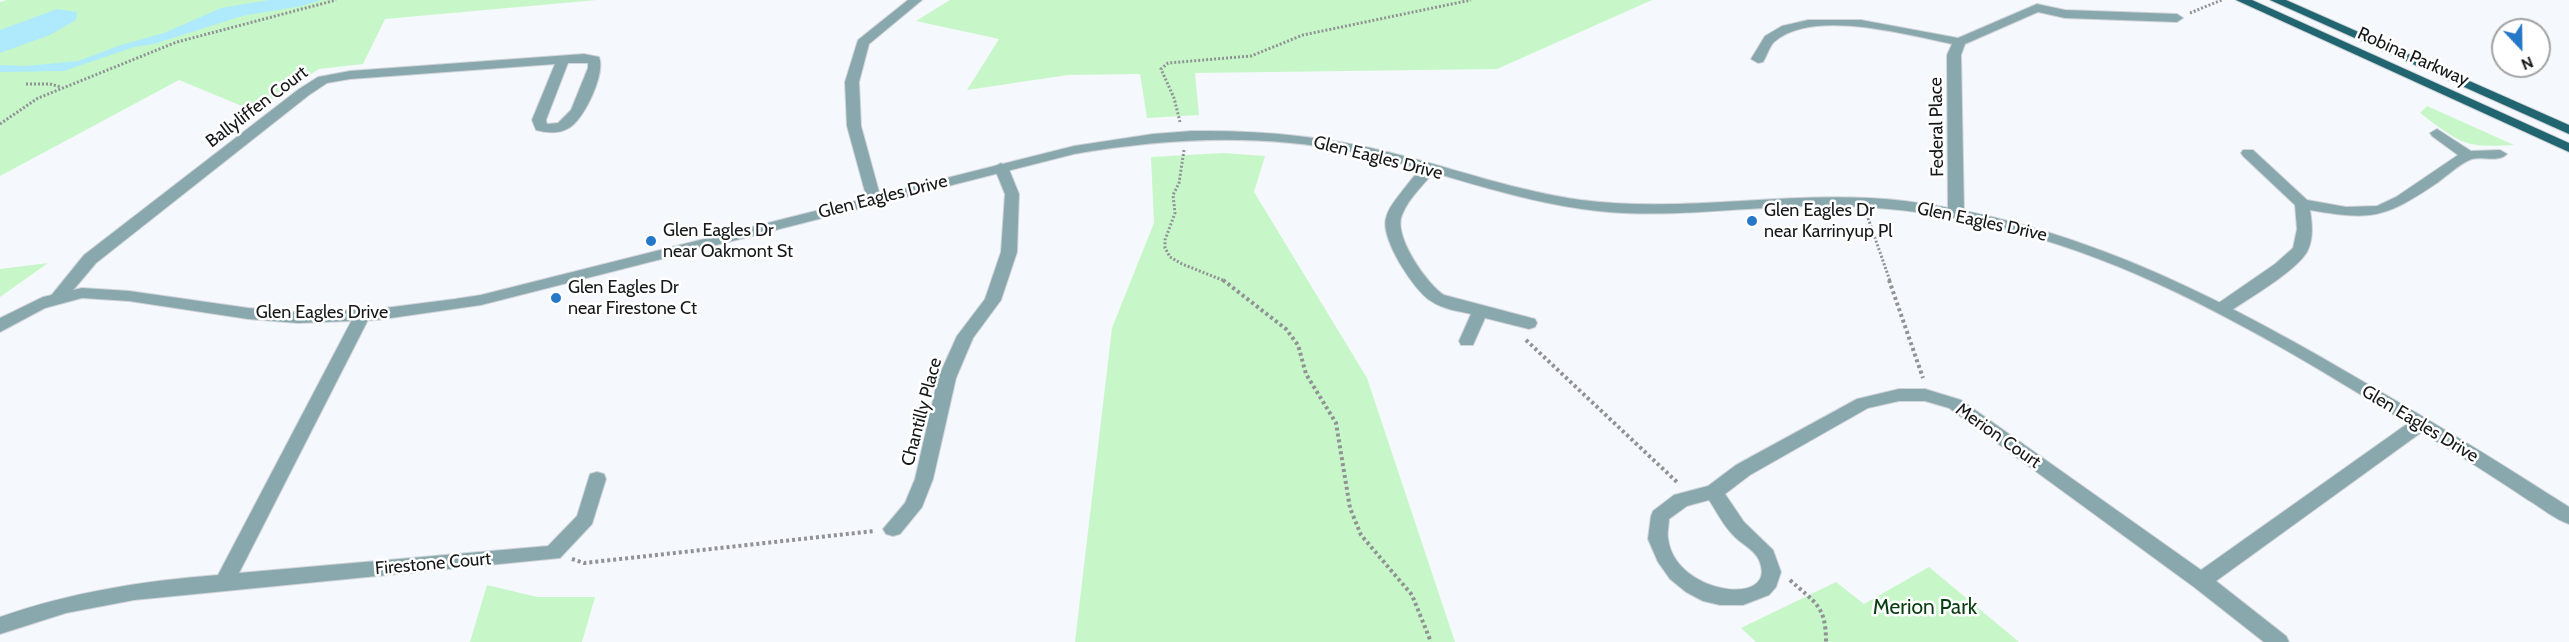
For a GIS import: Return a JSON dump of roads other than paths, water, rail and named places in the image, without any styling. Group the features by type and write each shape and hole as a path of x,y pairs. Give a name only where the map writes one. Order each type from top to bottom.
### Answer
{"main road":[{"name":"Robina Parkway","path":"2242,0 2569,148"},
{"name":"Robina Parkway","path":"2276,0 2569,130"}],"street":[{"path":"874,199 854,126 852,82 863,43 916,0"},
{"path":"1758,59 1768,39 1779,31 1812,21 1840,22 1959,42 2035,4 2065,14 2177,18"},
{"name":"Federal Place","path":"1956,213 1954,55 1959,42"},
{"name":"Ballyliffen Court","path":"58,297 90,260 322,80 351,75 590,58 596,64 576,117 561,127 546,129 541,127 539,120 563,60"},
{"path":"2438,134 2468,155"},
{"name":"Glen Eagles Drive","path":"58,297 94,293 272,316 362,316 404,312 480,300 1001,167 1113,142 1183,135 1255,135 1322,142 1392,157 1522,195 1605,207 1684,209 1820,201 1898,205 1956,213 2010,224 2068,241 2148,271 2223,308 2420,424 2569,517"},
{"path":"2248,153 2302,204 2346,212 2380,210 2401,200 2468,155 2500,154"},
{"name":"Chantilly Place","path":"893,529 913,507 924,479 947,378 965,336 993,300 1008,252 1012,194 1001,167"},
{"path":"1429,169 1392,219 1393,232 1423,285 1434,296 1445,302 1529,323"},
{"path":"2223,308 2281,268 2300,250 2305,229 2302,204"},
{"path":"0,326 33,306 58,297"},
{"path":"1467,341 1480,311"},
{"path":"224,582 362,316"},
{"name":"Merion Court","path":"1705,495 1768,558 1771,574 1766,588 1754,595 1728,598 1709,595 1693,586 1668,563 1658,538 1660,516 1681,500 1705,495 1743,470 1863,403 1899,395 1925,395 1955,404 2201,581 2279,642"},
{"path":"2201,581 2420,424"},
{"name":"Firestone Court","path":"0,626 60,606 99,597 224,582 553,553 585,519 597,479"}],"water":[{"path":"269,0 321,0 302,6 242,16 154,44 134,47 64,71 0,72 0,65 26,66 78,61 121,45 164,33 221,8"},
{"path":"57,9 77,12 76,20 50,35 0,53 0,30"}],"place":[{"name":"Glen Eagles Dr near Karrinyup Pl","path":"1752,221"},
{"name":"Glen Eagles Dr near Oakmont St","path":"651,241"},
{"name":"Glen Eagles Dr near Firestone Ct","path":"556,298"}],"park label":[{"name":"Merion Park","path":"1925,608"}]}
